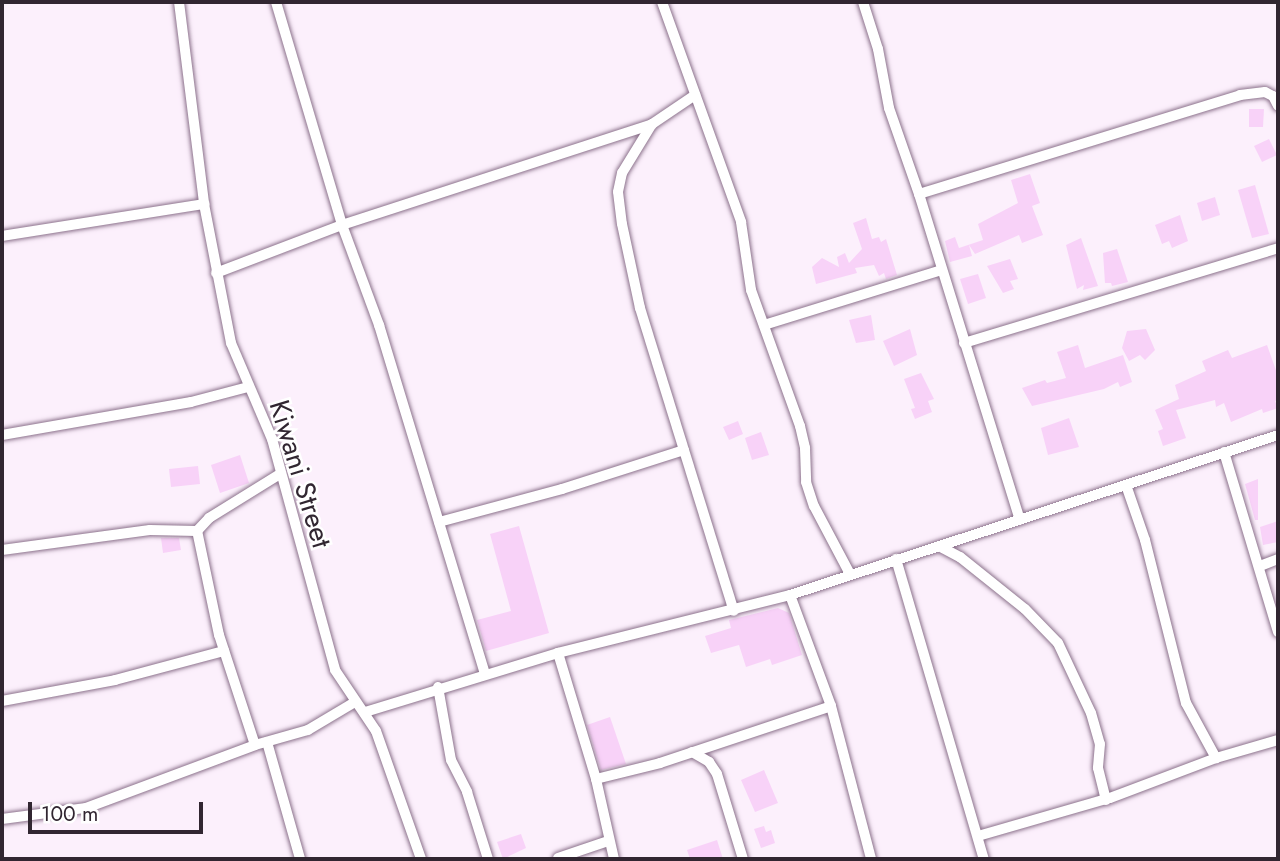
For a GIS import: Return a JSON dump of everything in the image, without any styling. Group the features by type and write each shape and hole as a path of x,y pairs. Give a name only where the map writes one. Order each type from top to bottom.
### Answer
{"street":[{"name":"Kiwani Street","path":"179,2 204,204 231,343 248,387 268,426 330,656 355,702 365,712 376,731 421,859"},
{"path":"276,2 342,225 379,325 485,674"},
{"path":"662,2 741,222 751,290 800,426 805,448 806,482 814,506 850,574"},
{"path":"863,2 878,49 889,108 919,194 1020,520"},
{"path":"919,194 1240,95 1265,92 1273,96 1278,106"},
{"path":"216,273 342,225 652,124 695,95"},
{"path":"652,124 622,173 618,192 634,283 734,611"},
{"path":"2,236 204,204"},
{"path":"964,343 1278,248"},
{"path":"764,325 942,270"},
{"path":"2,435 191,402 248,387"},
{"path":"365,712 438,687 558,653 790,595 1278,435"},
{"path":"439,522 562,489 684,450"},
{"path":"1224,452 1278,632"},
{"path":"2,550 150,530 197,531 209,518 280,474"},
{"path":"1126,485 1145,540 1186,703 1216,758"},
{"path":"197,531 224,651 255,745"},
{"path":"939,546 960,558 1025,609 1059,643 1091,713 1100,744 1097,768 1105,800"},
{"path":"897,559 984,859"},
{"path":"1260,566 1278,559"},
{"path":"790,595 831,706 871,859"},
{"path":"2,701 115,680 224,651"},
{"path":"558,653 596,779 614,859"},
{"path":"438,687 451,760 467,792 488,859"},
{"path":"2,819 86,808 255,745 308,730 355,702"},
{"path":"596,779 831,706"},
{"path":"978,836 1105,800 1216,758 1278,740"},
{"path":"267,743 300,859"},
{"path":"692,751 709,762 716,774 743,859"},
{"path":"558,858 608,841"}],"building":[{"path":"1249,109 1264,109 1263,127 1249,127"},
{"path":"1269,139 1277,155 1262,162 1254,146"},
{"path":"1030,174 1040,203 1032,206 1043,235 1022,243 1019,235 975,254 969,245 972,256 950,262 945,241 955,237 959,248 983,240 978,224 1018,203 1011,180"},
{"path":"1255,185 1269,234 1252,238 1238,190"},
{"path":"1215,197 1220,215 1202,221 1197,203"},
{"path":"1180,215 1188,241 1172,248 1169,241 1162,244 1155,225"},
{"path":"866,218 872,239 879,237 881,242 886,239 897,275 886,279 884,273 879,276 874,265 855,268 857,273 816,284 812,267 822,258 839,267 837,257 845,253 849,263 862,249 853,223"},
{"path":"1081,238 1098,286 1083,290 1084,285 1077,289 1066,245"},
{"path":"1117,249 1128,282 1112,286 1111,283 1105,283 1103,253"},
{"path":"1010,259 1018,279 1010,281 1014,289 1003,293 987,266"},
{"path":"978,274 986,298 968,304 960,279"},
{"path":"871,315 875,340 856,343 849,320"},
{"path":"910,329 917,355 894,366 883,341"},
{"path":"1146,329 1155,350 1145,360 1140,355 1129,361 1122,348 1127,331"},
{"path":"1078,345 1085,368 1123,355 1132,382 1120,387 1118,382 1104,389 1032,406 1022,388 1045,380 1047,383 1066,378 1057,352"},
{"path":"1267,345 1278,376 1278,400 1275,401 1278,408 1263,413 1262,409 1231,422 1224,403 1216,407 1215,400 1176,410 1186,438 1163,446 1158,431 1163,429 1155,410 1179,399 1175,385 1206,371 1202,361 1228,350 1232,358"},
{"path":"921,373 934,399 928,401 932,412 915,419 911,409 915,408 904,379"},
{"path":"1069,418 1079,447 1048,455 1041,428"},
{"path":"738,421 743,434 729,440 723,427"},
{"path":"761,432 769,455 752,460 745,438"},
{"path":"240,455 249,483 220,493 211,465"},
{"path":"198,466 200,484 171,487 169,469"},
{"path":"1258,479 1258,520 1255,520 1245,484"},
{"path":"1278,521 1278,542 1263,545 1260,527"},
{"path":"519,526 549,633 486,651 477,620 511,611 490,534"},
{"path":"161,538 179,538 181,550 163,553"},
{"path":"778,608 789,613 802,655 772,665 770,659 746,667 739,645 711,653 705,636 731,628 729,620"},
{"path":"610,717 626,764 601,770 587,725"},
{"path":"764,770 778,803 755,812 741,780"},
{"path":"764,826 766,832 771,830 775,843 761,848 754,829"},
{"path":"521,834 526,848 503,859 497,842"},
{"path":"717,840 723,859 690,859 687,850"}]}
